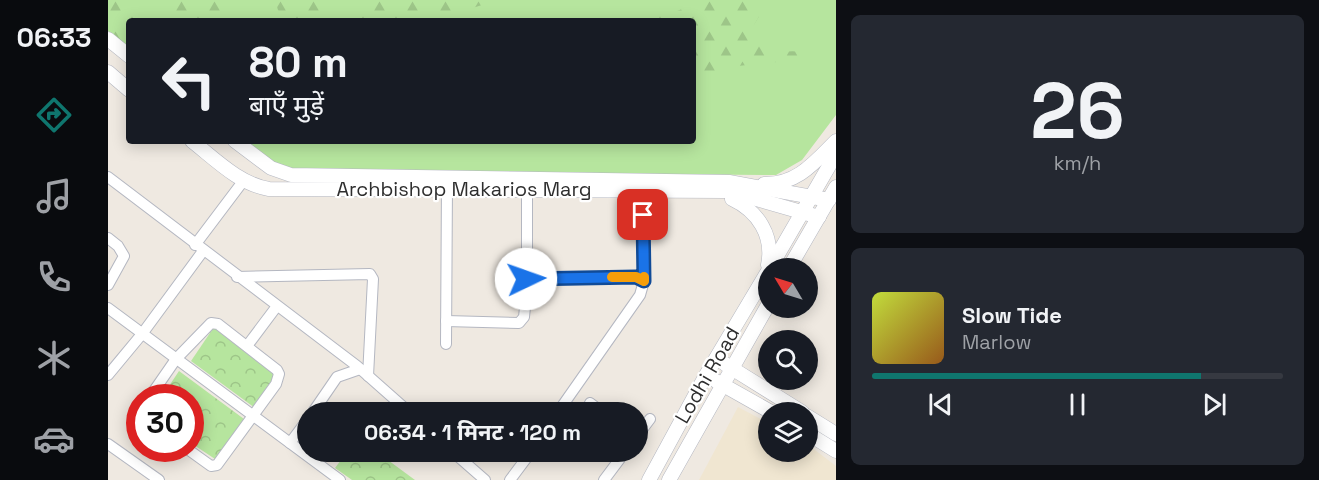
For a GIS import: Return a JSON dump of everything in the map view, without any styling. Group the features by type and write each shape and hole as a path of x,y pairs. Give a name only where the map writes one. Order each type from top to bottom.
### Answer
{"street":[{"path":"108,39 126,54"},
{"path":"108,72 126,87"},
{"path":"729,182 768,184 790,181 807,171 836,141"},
{"name":"Archbishop Makarios Marg","path":"196,144 244,180 257,187 269,189 447,183 729,182 829,200"},
{"name":"Archbishop Makarios Marg","path":"239,144 271,168 291,176 447,183 527,190 728,191 819,217"},
{"name":"Lodhi Road","path":"776,258 836,154"},
{"path":"108,177 364,373 397,402"},
{"path":"108,375 142,334 244,180"},
{"path":"446,344 447,183"},
{"path":"795,258 836,187"},
{"path":"446,321 519,323 524,317 527,190"},
{"path":"565,402 640,295 644,281 643,190"},
{"path":"717,191 747,206 758,219 768,235 770,258"},
{"path":"108,238 123,251 124,256 108,285"},
{"path":"237,277 370,274 373,279 364,373"},
{"path":"526,279 636,277 644,281"},
{"name":"Lodhi Road","path":"649,480 706,375 758,289"},
{"path":"247,346 277,306"},
{"path":"108,308 290,443 327,476 340,480"},
{"name":"Lodhi Road","path":"669,480 761,318"},
{"path":"159,384 176,359 211,323 218,324 279,374 276,384 217,465 211,466 204,461"},
{"path":"716,358 785,402"},
{"path":"319,402 338,377 364,373"},
{"path":"706,375 758,404"},
{"path":"818,423 836,434"},
{"path":"290,443 297,434"},
{"path":"818,440 836,451"},
{"path":"108,444 159,480"},
{"path":"464,462 485,480"},
{"path":"510,480 524,462"},
{"path":"604,480 618,462"}],"shaded area":[{"path":"738,407 758,418 758,462 818,462 818,452 836,466 836,480 699,480"}],"green space":[{"path":"108,0 836,0 836,115 802,160 776,175 297,171 266,161 245,144 696,144 696,18 126,18 126,46 108,31"},
{"path":"108,0 118,0 140,18 126,18 126,44 108,29"},
{"path":"165,0 224,0 228,18 182,18 168,6"},
{"path":"275,0 324,0 315,18 284,18"},
{"path":"377,0 498,0 466,10 419,13 415,18 361,18"},
{"path":"705,0 774,0 763,10 750,31 752,40 769,50 795,51 810,55 806,59 728,67 712,76 696,76 696,18 636,18 672,13"},
{"path":"214,327 277,374 255,408 191,361"},
{"path":"179,371 197,384 170,384"},
{"path":"204,389 244,419 215,459 204,452"},
{"path":"340,462 391,462 415,480 352,480 335,468"}],"slow traffic":[{"path":"612,277 636,277 644,281 644,277"}],"route":[{"path":"526,279 530,277 636,277 644,281 643,215"}]}
